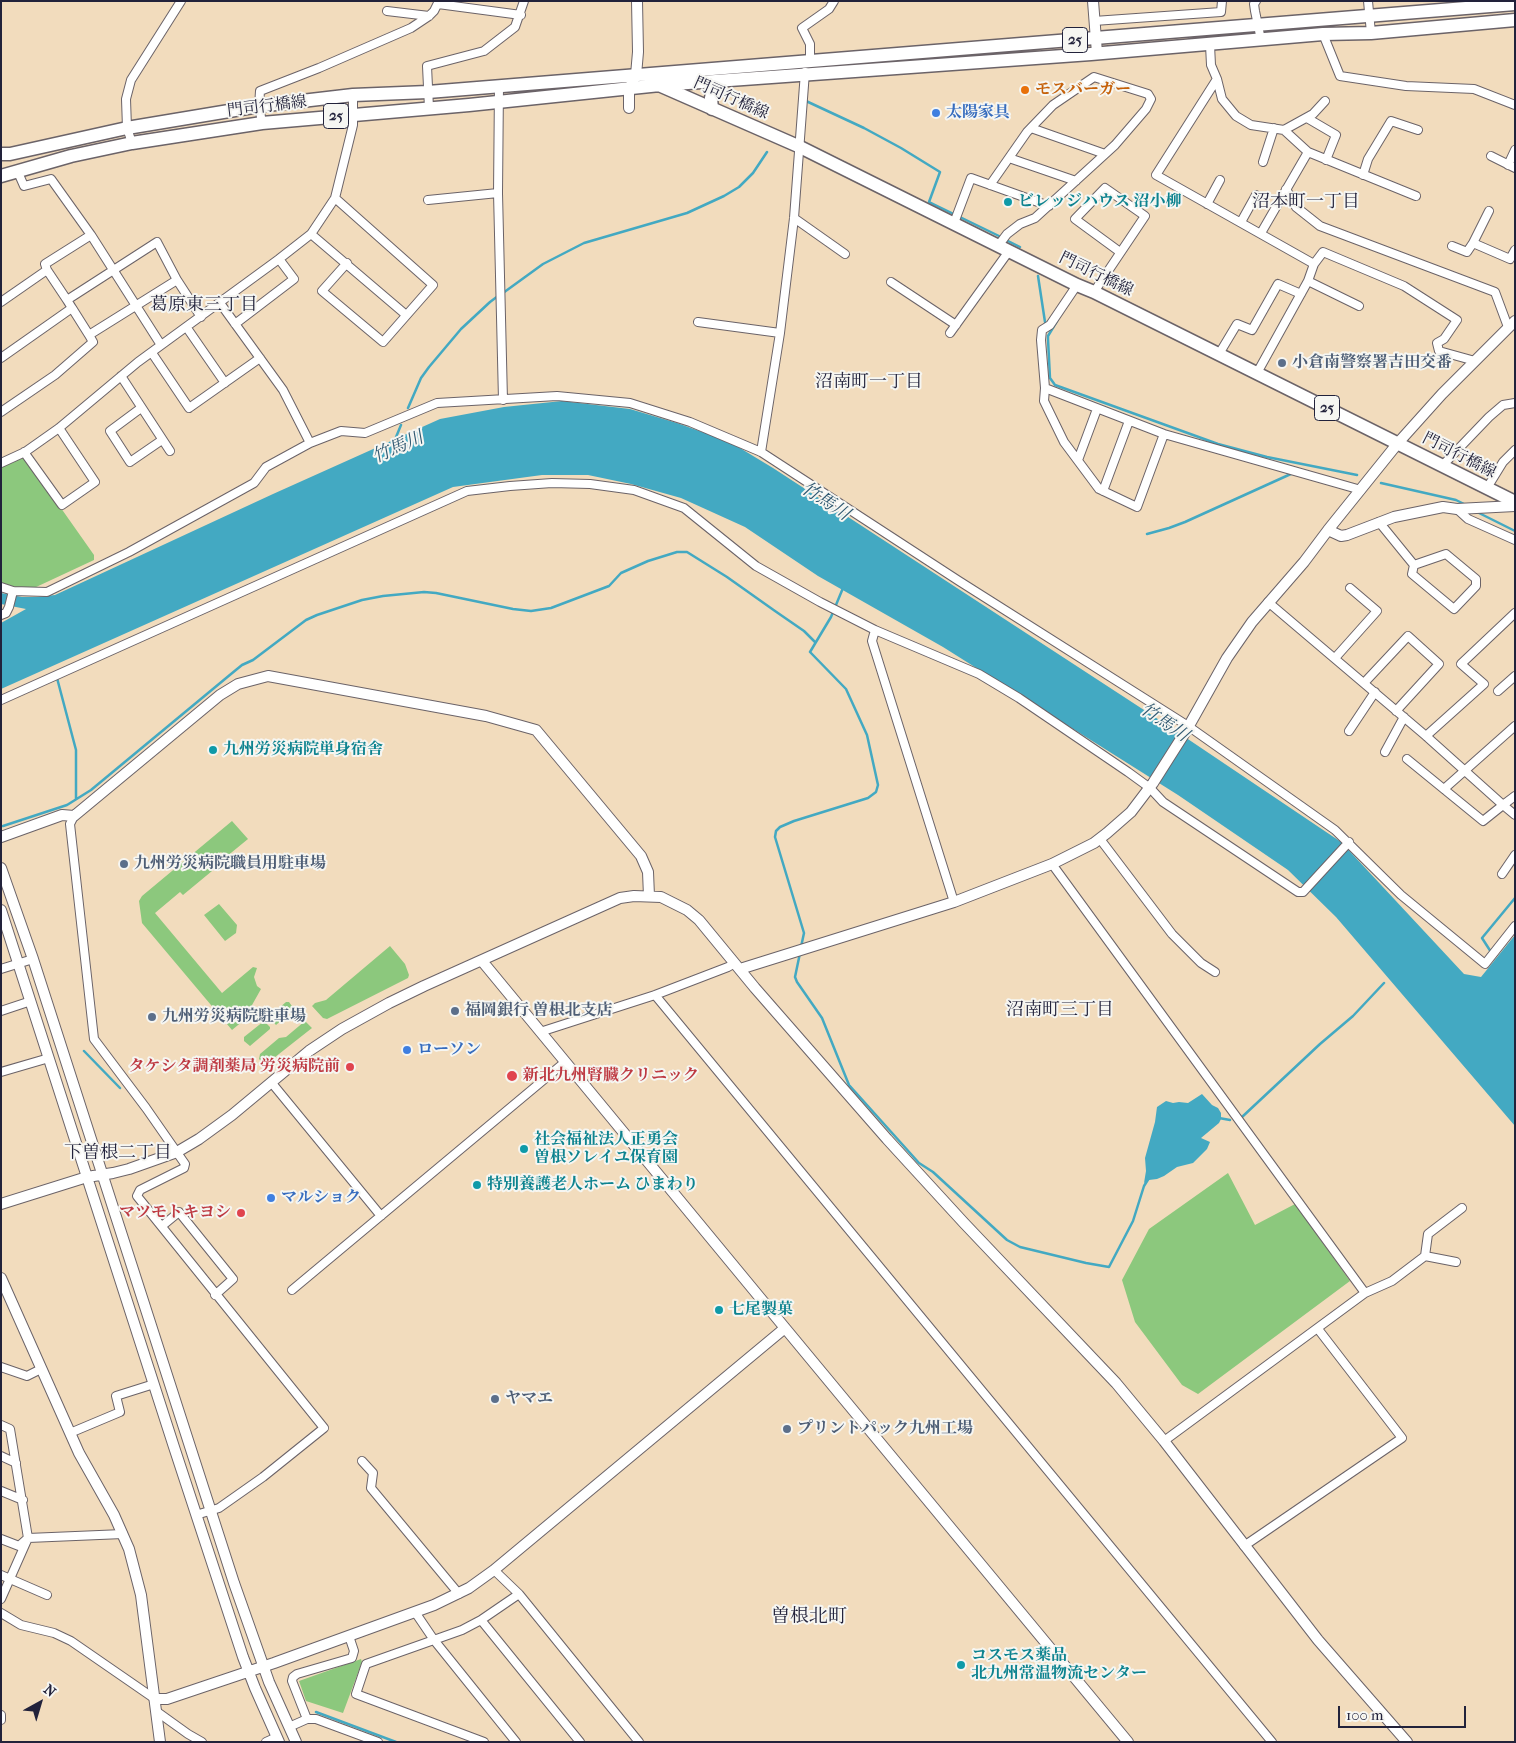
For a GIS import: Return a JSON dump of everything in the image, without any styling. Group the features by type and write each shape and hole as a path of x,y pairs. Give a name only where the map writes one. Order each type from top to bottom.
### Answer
{"main road":[{"name":"門司行橋線","path":"4,155 127,128 260,106 353,95 428,92 1515,4"},
{"name":"門司行橋線","path":"1,174 132,143 262,123 500,102 660,85 1097,54 1323,34 1371,33 1515,20"},
{"name":"門司行橋線","path":"636,75 956,218 1077,285 1515,502"},
{"path":"712,108 711,98 714,82"}],"street":[{"path":"132,143 127,128 126,99 131,80 181,1"},
{"path":"429,108 427,66 484,51 515,27 521,15 524,1"},
{"path":"629,108 629,89 636,75 638,52 637,1"},
{"path":"761,452 780,333 794,218 804,76 810,44 802,28 829,9 834,1"},
{"path":"1093,1 1097,54"},
{"path":"1094,21 1221,12 1222,1"},
{"path":"1256,1 1255,11 1261,40"},
{"path":"1368,1 1371,33"},
{"path":"262,123 260,91 411,28 429,16 438,2 521,15"},
{"path":"387,11 429,16"},
{"path":"1323,34 1340,76 1406,86 1474,89 1515,105"},
{"path":"1210,45 1211,65 1222,98 1236,116 1251,124 1284,130 1308,152 1416,196"},
{"path":"950,333 1004,243 1020,224 1035,218 1105,154 1146,109 1151,99 1148,94 1094,77 1053,106 1030,128 990,185"},
{"path":"1217,79 1156,175 1314,264"},
{"path":"499,86 498,193 502,400"},
{"path":"1,463 24,452 59,428 161,345 187,328 311,234 335,198 353,124 353,95"},
{"path":"1284,130 1313,114 1324,101"},
{"path":"1306,118 1336,135 1326,160"},
{"path":"1363,175 1368,158 1391,122 1418,130"},
{"path":"1030,128 1105,154"},
{"path":"1263,162 1274,128"},
{"path":"1491,156 1512,166 1515,150"},
{"path":"1261,233 1308,152"},
{"path":"1009,158 1076,181"},
{"path":"17,170 24,186 51,178 91,235 161,345"},
{"path":"956,218 971,178 1049,206"},
{"path":"1207,204 1220,180"},
{"path":"1094,292 1144,216 1105,188 1075,219 1120,252"},
{"path":"540,1032 654,995 728,967 795,952 954,902 1052,864 1100,839 1131,812 1187,729 1227,658 1252,622 1304,562 1398,443 1442,394 1512,324 1495,292 1320,226 1296,207 1286,189"},
{"path":"428,200 498,193"},
{"path":"1241,222 1256,194"},
{"path":"335,198 433,285 383,342 322,291 347,262"},
{"path":"1452,246 1467,252 1489,211"},
{"path":"794,218 845,254"},
{"path":"311,234 347,262 406,314"},
{"path":"1,412 55,375 93,342 45,264 91,235"},
{"path":"67,300 157,242 177,280 201,317"},
{"path":"1473,243 1510,259 1515,250"},
{"path":"1257,373 1308,281 1314,264 1323,252 1404,286 1457,320 1444,339 1437,343 1439,351 1475,361"},
{"path":"235,324 294,279 279,259"},
{"path":"1,302 47,270"},
{"path":"89,335 177,280"},
{"path":"1308,281 1359,306"},
{"path":"891,282 956,325"},
{"path":"1219,354 1237,324 1252,330 1278,284 1301,294"},
{"path":"1077,285 1050,324 1042,330 1041,340 1044,401 1064,442 1099,489 1137,507 1164,434"},
{"path":"220,303 284,390 310,443"},
{"path":"1,358 72,308"},
{"path":"698,322 780,333"},
{"path":"187,328 225,383"},
{"path":"152,353 189,408 260,358"},
{"path":"121,376 170,451"},
{"path":"1044,388 1164,434 1367,483"},
{"path":"1,587 13,591 46,592 129,552 254,483 266,467 310,443 341,431 365,433 437,403 557,396 630,403 690,422 761,452 1187,729 1335,830 1400,895 1484,964 1515,926"},
{"path":"1442,466 1489,417 1504,405 1515,403"},
{"path":"142,408 110,430 130,462 162,440"},
{"path":"1078,460 1097,408"},
{"path":"1103,491 1129,421"},
{"path":"24,452 62,504 95,482 59,428"},
{"path":"1487,488 1503,462 1515,450"},
{"path":"1,700 467,491 552,483 590,484 634,490 684,508 756,566 875,630 978,674 1019,698 1151,785 1163,802 1298,892 1303,892 1347,844"},
{"path":"1328,530 1341,536 1347,535 1394,516 1443,507 1458,509 1515,506"},
{"path":"1458,509 1468,519 1515,540"},
{"path":"1379,522 1414,565"},
{"path":"1446,554 1476,579 1476,586 1454,609 1412,574 1414,565 1446,554"},
{"path":"1335,658 1377,611 1350,588"},
{"path":"1,615 6,613 9,607 13,591"},
{"path":"1268,602 1404,717 1515,815"},
{"path":"1426,736 1484,684 1462,664 1515,613"},
{"path":"875,630 872,641 954,902"},
{"path":"1364,683 1408,636 1439,664 1396,711"},
{"path":"196,1515 219,1508 263,1477 324,1428 138,1198 137,1194 140,1190 184,1168 185,1164 94,1039 70,824 74,816 220,696 238,684 268,676 486,716 536,730 641,856 648,872 649,896"},
{"path":"1498,692 1515,676"},
{"path":"1349,731 1375,692"},
{"path":"1384,752 1404,717"},
{"path":"1444,789 1515,726"},
{"path":"1407,759 1483,821 1515,796"},
{"path":"1,837 62,815 74,816"},
{"path":"1100,839 1172,934 1201,963 1214,972"},
{"path":"1502,874 1515,855"},
{"path":"1052,864 1365,1293"},
{"path":"1,868 210,1511 263,1667 296,1742"},
{"path":"1,1204 88,1177 129,1169 177,1152 213,1130 309,1051 342,1029 424,986 620,898 634,896 660,897 687,910 699,920 755,988 887,1139 1116,1383 1164,1441 1318,1640 1407,1742"},
{"path":"1,910 248,1671 278,1740 266,1742"},
{"path":"1,969 32,959"},
{"path":"482,961 1128,1742"},
{"path":"654,995 1272,1742"},
{"path":"1,1011 31,1001"},
{"path":"1,1072 49,1058"},
{"path":"292,1290 565,1062"},
{"path":"271,1082 381,1216"},
{"path":"1164,1441 1365,1293 1392,1281 1425,1256 1428,1234 1462,1208"},
{"path":"162,1226 179,1212 233,1279 215,1295"},
{"path":"1425,1256 1456,1262"},
{"path":"1,1278 78,1453 123,1534 134,1563 141,1595 160,1742"},
{"path":"1,1612 21,1626 54,1633 71,1641 155,1699 167,1699 349,1636 459,1594 494,1570 785,1328"},
{"path":"1244,1546 1402,1438 1318,1329"},
{"path":"1,1367 27,1376 41,1369"},
{"path":"70,1433 120,1412 116,1396 154,1384"},
{"path":"1,1425 10,1429 28,1538 1,1599"},
{"path":"1,1456 16,1463"},
{"path":"362,1461 373,1473 371,1488 459,1594"},
{"path":"1,1491 22,1500"},
{"path":"1,1539 19,1546 28,1538 123,1534"},
{"path":"494,1570 519,1594 639,1742"},
{"path":"1,1575 47,1595"},
{"path":"484,1742 356,1694 366,1664 462,1630 482,1620 519,1594"},
{"path":"415,1612 434,1640 516,1742"},
{"path":"482,1620 580,1742"},
{"path":"307,1719 292,1682 293,1678 297,1674 352,1658 354,1651 349,1636"},
{"path":"156,1711 202,1742"},
{"path":"1,1715 1,1720"},
{"path":"289,1727 307,1719 316,1719 378,1742"}],"green space":[{"path":"21,455 25,457 94,555 94,560 34,588 1,584 1,465"},
{"path":"232,821 248,839 226,857 221,852 206,864 212,871 183,895 180,892 155,913 222,993 253,967 257,968 254,977 257,986 261,989 247,1014 249,1016 232,1030 142,923 139,901 142,896"},
{"path":"219,904 237,925 236,933 225,941 204,915"},
{"path":"390,946 405,964 409,975 408,978 327,1019 323,1018 312,1006 315,1003 326,1000"},
{"path":"286,1002 289,1002 294,1009 276,1025 269,1017"},
{"path":"264,1021 270,1029 250,1046 244,1041 244,1037"},
{"path":"305,1021 312,1028 265,1065 259,1059 260,1054 279,1038 286,1037"},
{"path":"1228,1173 1255,1225 1295,1204 1350,1281 1198,1394 1182,1385 1135,1322 1122,1280 1149,1229"},
{"path":"361,1659 362,1662 343,1713 306,1701 299,1681"}],"water":[{"name":"竹馬川","path":"562,401 630,409 677,423 730,442 773,468 1167,725 1341,842 1464,974 1481,977 1515,935 1515,1126 1336,917 1288,870 1178,795 943,647 818,576 745,527 681,498 631,484 588,475 542,475 453,487 1,689 1,623 26,609 1,604 1,593 22,597 55,595 440,419 504,407"},
{"path":"1202,1094 1221,1113 1219,1123 1201,1138 1210,1142 1207,1149 1193,1163 1177,1167 1164,1176 1144,1183 1146,1171 1145,1158 1157,1107 1166,1101 1188,1103"}],"waterway":[{"path":"806,101 864,128 940,172 929,202 1001,237"},
{"path":"503,293 543,264 584,243 687,213 724,196 739,187 753,173 767,152"},
{"path":"1006,240 1020,247"},
{"path":"1038,276 1045,322"},
{"path":"408,408 421,378 429,367 461,329 498,296"},
{"path":"1057,321 1048,336 1050,378 1055,385 1218,444 1267,457 1357,475"},
{"name":"竹馬川","path":"394,442 401,425"},
{"path":"1147,534 1185,522 1293,473"},
{"path":"1381,483 1456,500 1466,505"},
{"path":"1477,512 1515,531"},
{"path":"3,826 67,805 91,790 242,665 253,660 306,620 362,600 424,592 531,611 551,608 609,586 621,573 648,561 677,552 687,552 727,577 804,631 815,642"},
{"path":"801,947 804,933 775,837 776,831 780,827 794,821 868,798 876,792 878,785 867,735 846,689 810,652 831,617 843,588"},
{"path":"57,678 76,750 76,799"},
{"path":"1491,952 1482,938 1515,898"},
{"path":"800,953 795,977 822,1018 849,1085 919,1163 933,1172 1007,1240 1020,1247 1109,1267 1133,1221 1144,1186 1149,1178"},
{"path":"1242,1117 1353,1016 1384,983"},
{"path":"84,1051 120,1088"},
{"path":"1219,1118 1230,1120"},
{"path":"316,1712 396,1742"}],"place":[{"name":"モスバーガー","path":"1025,90"},
{"name":"太陽家具","path":"936,113"},
{"name":"ビレッジハウス 沼小柳","path":"1008,202"},
{"name":"小倉南警察署吉田交番","path":"1282,363"},
{"name":"九州労災病院単身宿舎","path":"213,750"},
{"name":"九州労災病院職員用駐車場","path":"124,864"},
{"name":"福岡銀行 曽根北支店","path":"455,1011"},
{"name":"九州労災病院駐車場","path":"152,1017"},
{"name":"ローソン","path":"407,1050"},
{"name":"タケシタ調剤薬局 労災病院前","path":"350,1067"},
{"name":"新北九州腎臓クリニック","path":"512,1076"},
{"name":"社会福祉法人正勇会 曽根ソレイユ保育園","path":"524,1149"},
{"name":"特別養護老人ホーム ひまわり","path":"477,1185"},
{"name":"マルショク","path":"271,1198"},
{"name":"マツモトキヨシ","path":"241,1213"},
{"name":"七尾製菓","path":"719,1310"},
{"name":"ヤマエ","path":"495,1399"},
{"name":"プリントパック九州工場","path":"787,1429"},
{"name":"コスモス薬品 北九州常温物流センター","path":"961,1665"}],"district":[{"name":"沼本町一丁目","path":"1306,203"},
{"name":"葛原東三丁目","path":"204,306"},
{"name":"沼南町一丁目","path":"869,383"},
{"name":"沼南町三丁目","path":"1060,1011"},
{"name":"下曽根二丁目","path":"118,1154"},
{"name":"曽根北町","path":"809,1617"}]}
